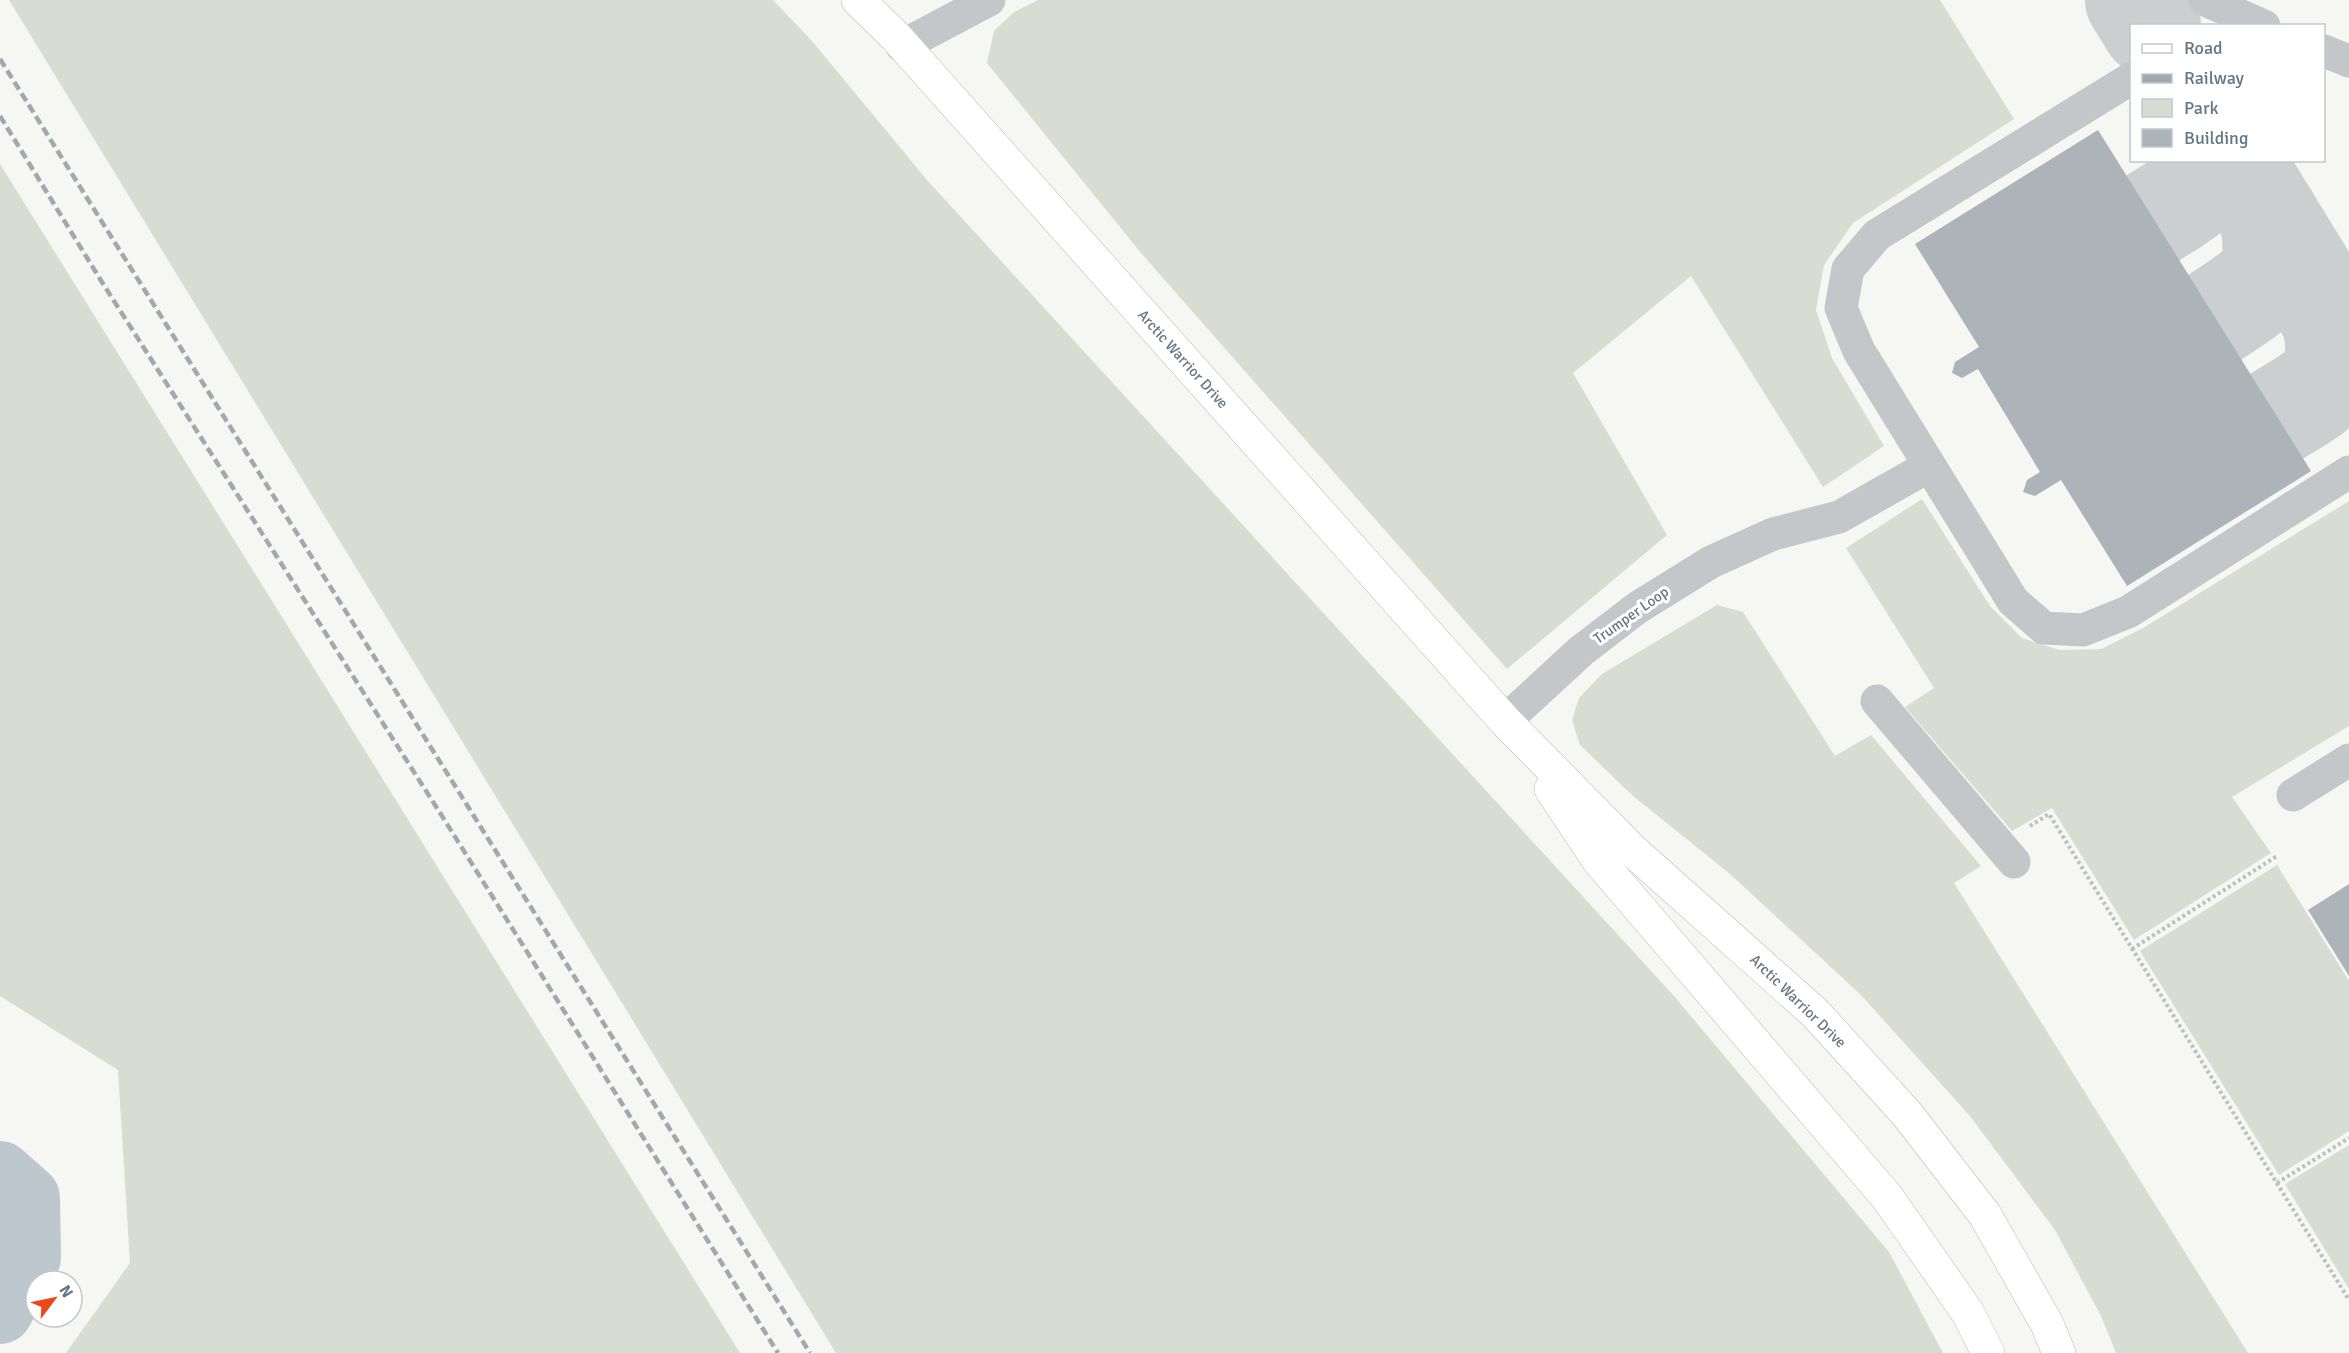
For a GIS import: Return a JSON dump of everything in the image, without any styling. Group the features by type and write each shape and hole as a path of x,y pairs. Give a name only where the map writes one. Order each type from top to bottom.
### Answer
{"main road":[{"name":"Arctic Warrior Drive","path":"858,0 902,46 1505,721 1632,850 1815,1013 1907,1114 1985,1215 2047,1324 2059,1353"},
{"name":"Arctic Warrior Drive","path":"1505,721 1599,861 1887,1197 1968,1313 1988,1353"}],"street":[{"path":"902,46 988,0"},
{"path":"2205,0 2259,24"},
{"path":"2325,51 2349,62"},
{"path":"2130,79 1877,235 1848,269 1841,308 1858,351 2013,601 2044,628 2083,630 2128,612 2349,472"},
{"name":"Trumper Loop","path":"1505,721 1581,651 1637,608 1711,562 1773,534 1839,517 1929,466"},
{"path":"1877,701 2006,854"},
{"path":"2293,795 2349,760"}],"path":[{"path":"2006,854 2049,814 2349,1300"},
{"path":"2132,949 2277,856"},
{"path":"2277,1183 2349,1138"}],"green space":[{"path":"9,0 773,0 812,41 927,180 1674,996 1889,1252 1943,1353 836,1353"},
{"path":"1038,0 1940,0 2014,119 1853,223 1824,265 1816,310 1832,358 1884,446 1823,487 1691,276 1573,373 1667,535 1507,669 1141,253 987,63 994,31 1014,12"},
{"path":"0,164 740,1353 66,1353 130,1263 118,1070 0,996"},
{"path":"1922,499 1990,606 2022,638 2060,650 2101,649 2143,628 2349,501 2349,726 2232,797 2271,853 2134,940 2052,808 2012,831 1905,707 1934,688 1846,548"},
{"path":"1717,605 1743,612 1835,756 1871,735 1981,866 1954,883 2248,1353 2116,1353 2101,1316 2055,1230 1970,1116 1861,995 1730,874 1632,795 1580,745 1572,720 1579,698 1602,674"},
{"path":"2277,865 2349,981 2349,1131 2279,1175 2140,951"},
{"path":"2349,1145 2349,1289 2285,1184"}],"building":[{"path":"2098,130 2311,471 2127,586 2061,480 2035,496 2023,492 2027,480 2040,472 1978,369 1962,378 1952,373 1955,362 1979,347 1915,244"},
{"path":"2349,884 2349,976 2308,910"}],"waterway":[{"path":"0,1174 27,1198 28,1258 0,1311"}],"taxiway":[{"path":"2135,0 2150,24"},
{"path":"2153,218 2188,195 2203,179 2210,162"},
{"path":"2235,162 2329,315 2334,332 2334,359 2329,376 2308,397 2277,416"},
{"path":"2215,317 2256,288 2270,267 2272,238 2269,217"}],"railway":[{"path":"0,59 810,1353"},
{"path":"0,116 100,279 442,816 778,1353"}]}
